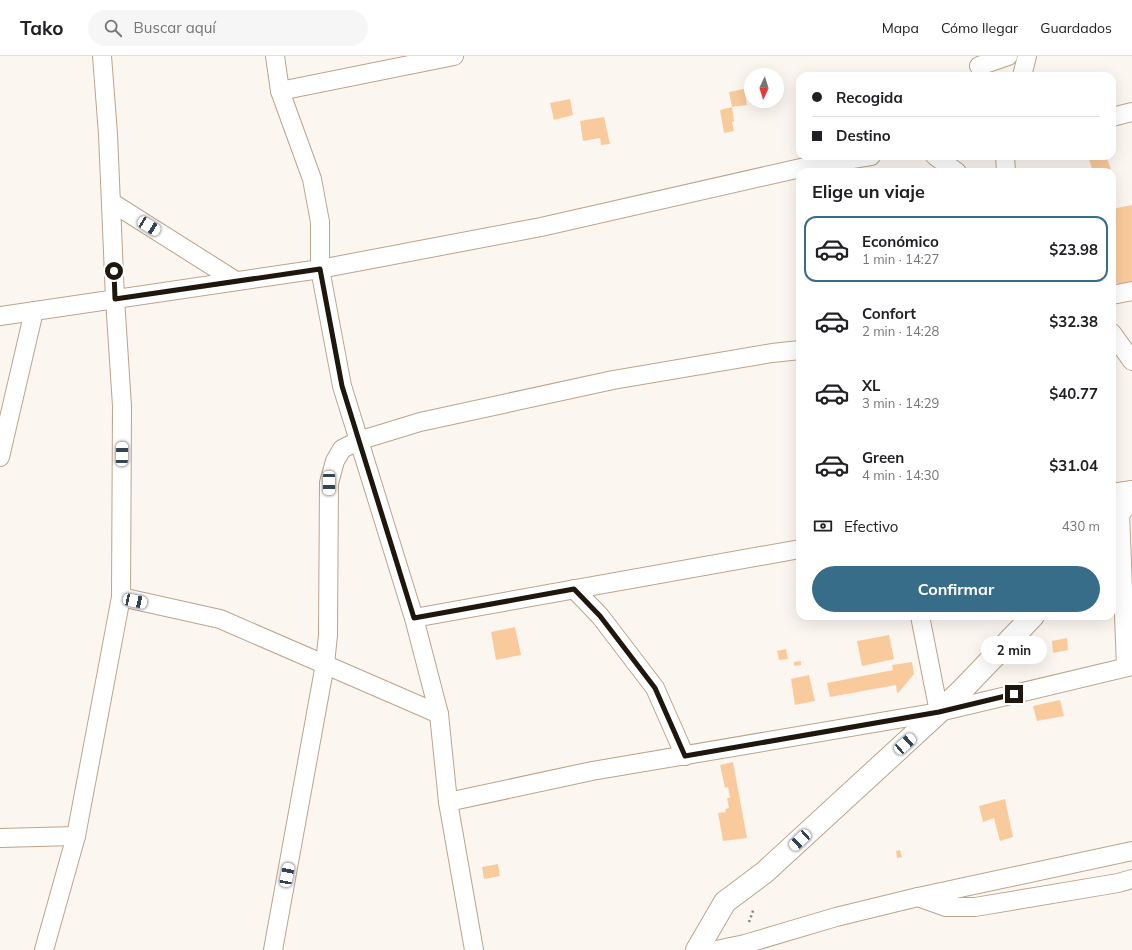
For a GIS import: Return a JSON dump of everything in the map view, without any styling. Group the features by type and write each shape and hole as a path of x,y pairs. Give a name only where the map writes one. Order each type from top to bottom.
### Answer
{"street":[{"path":"44,950 76,836 120,598 122,406 115,299 108,134 102,56"},
{"path":"275,56 280,91 312,179 320,222 320,269 342,386 414,618 439,714 448,802 474,950"},
{"path":"280,91 449,56"},
{"path":"979,66 1008,56"},
{"path":"1023,72 1027,56"},
{"path":"1116,116 1132,112"},
{"path":"816,168 853,160"},
{"path":"940,160 952,168"},
{"path":"0,316 320,269 541,227 796,172"},
{"path":"111,202 236,281"},
{"path":"1116,294 1132,291"},
{"path":"0,457 34,311"},
{"path":"1116,338 1132,360"},
{"path":"274,950 325,664 328,635 329,483 335,461 342,449 358,441 420,422 613,380 772,353 796,350"},
{"path":"448,802 592,771 939,712 1129,667 1119,506 1132,490"},
{"path":"414,618 796,550"},
{"path":"574,589 600,616 655,688 685,756"},
{"path":"120,598 220,619 439,714"},
{"path":"921,620 939,712"},
{"path":"697,950 725,902 765,872 961,692 1029,620"},
{"path":"0,838 76,836"},
{"path":"716,950 745,944 836,917 918,897 1132,851"},
{"path":"918,897 946,907 975,906 1118,883 1132,879"}],"path":[{"path":"745,944 748,924 755,905"}],"building":[{"path":"744,89 744,105 732,107 729,92"},
{"path":"570,99 573,115 554,120 550,103"},
{"path":"732,107 734,121 732,122 734,131 724,133 720,110"},
{"path":"604,117 610,144 601,145 600,138 583,141 580,121"},
{"path":"1089,160 1108,160 1111,168 1092,168"},
{"path":"1132,205 1132,284 1117,287 1116,282 1116,208"},
{"path":"515,627 521,655 496,660 491,632"},
{"path":"889,635 894,659 862,666 857,641"},
{"path":"1067,638 1068,650 1053,653 1052,641"},
{"path":"786,649 788,659 779,660 777,651"},
{"path":"801,661 801,665 794,666 794,662"},
{"path":"912,662 914,674 897,693 896,685 830,697 827,683 893,670 892,665"},
{"path":"809,675 815,701 795,705 791,679"},
{"path":"1060,700 1064,716 1037,721 1033,706"},
{"path":"733,762 747,838 723,841 718,813 726,812 725,809 729,808 727,798 730,798 728,787 725,788 720,765"},
{"path":"1005,799 1013,837 1000,841 994,818 983,822 979,806"},
{"path":"900,850 902,857 897,858 896,851"},
{"path":"498,864 500,876 484,879 482,867"}],"route":[{"path":"114,271 115,299 320,269 342,386 414,618 574,589 600,616 655,688 685,756 939,712 1014,694"}]}
